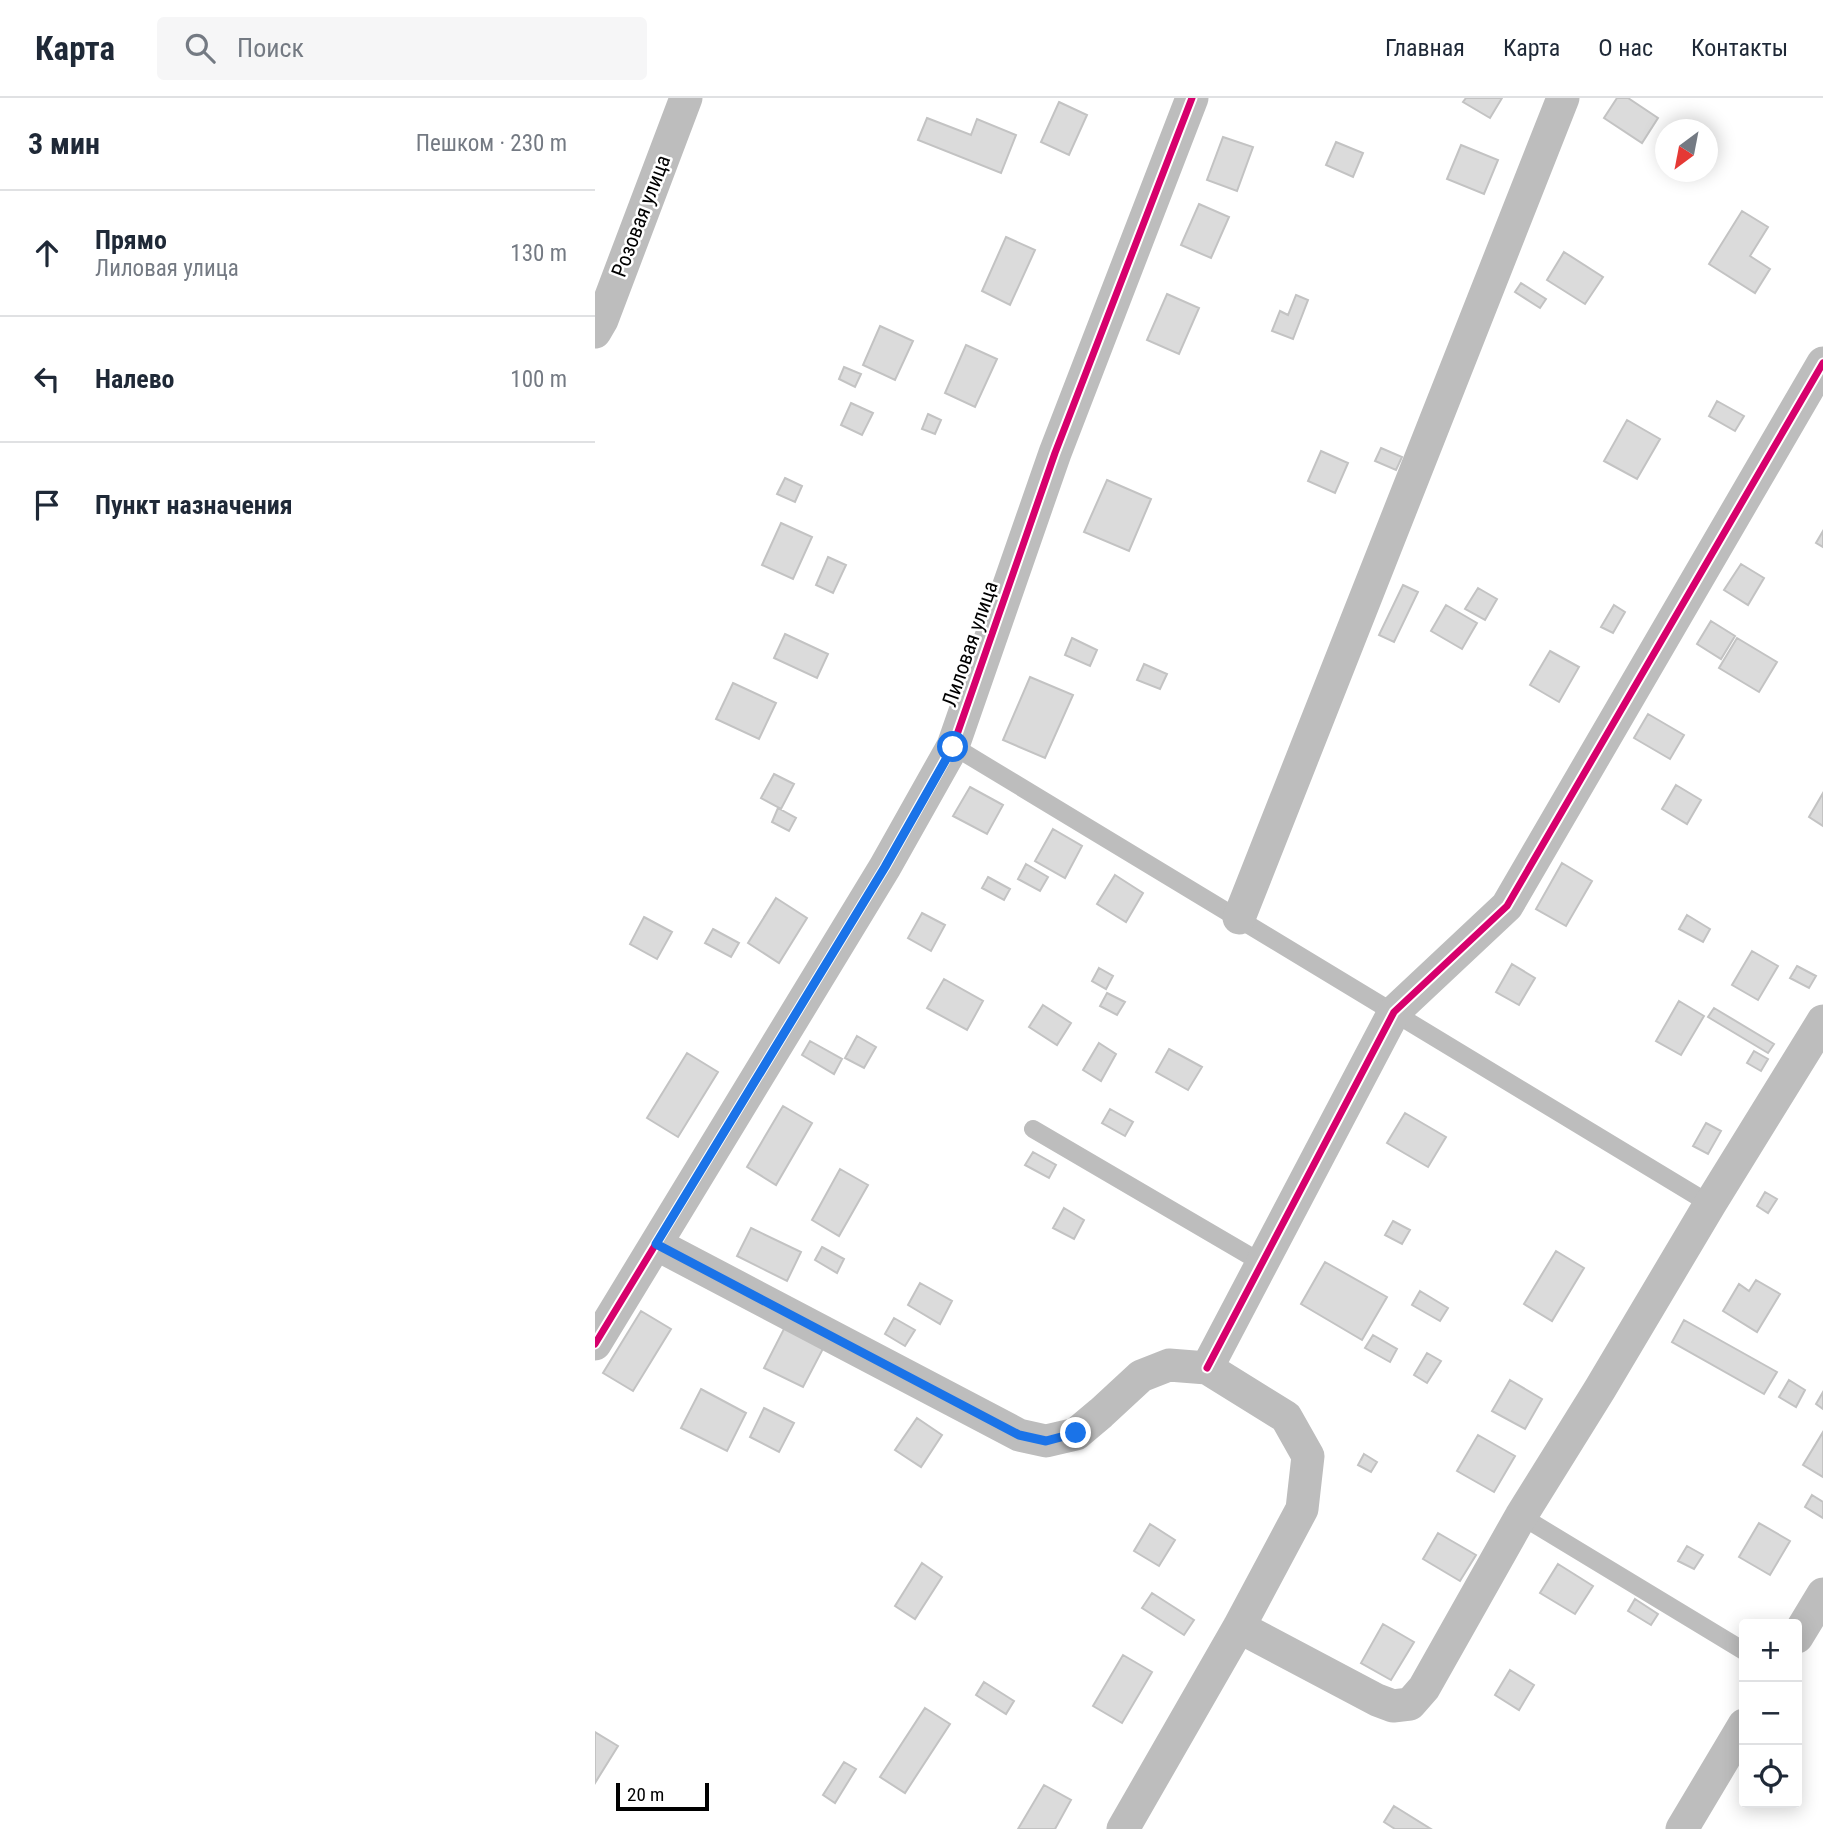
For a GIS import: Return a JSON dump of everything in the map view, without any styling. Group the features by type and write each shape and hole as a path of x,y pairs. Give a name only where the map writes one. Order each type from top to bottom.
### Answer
{"street":[{"name":"Розовая улица","path":"595,332 602,320 685,98"},
{"name":"Лиловая улица","path":"595,1344 885,867 953,747 1055,453 1192,98"},
{"path":"1239,918 1563,98"},
{"path":"1207,1368 1394,1012 1507,906 1823,363"},
{"path":"1239,1627 1377,1700 1393,1706 1410,1704 1424,1688 1521,1516 1823,1021"},
{"path":"656,1244 1019,1435 1046,1441 1076,1433 1141,1376 1169,1365 1207,1368 1286,1417 1308,1456 1302,1509 1239,1627 1123,1829"},
{"path":"1802,1629 1823,1594"},
{"path":"1682,1829 1739,1733"}],"lane":[{"path":"953,747 1710,1204"},
{"path":"1033,1129 1262,1263"},
{"path":"1521,1516 1739,1648"}],"building":[{"path":"1466,98 1502,98 1490,118 1463,102"},
{"path":"1617,98 1628,98 1658,118 1642,143 1604,118"},
{"path":"1059,102 1087,115 1069,155 1041,142"},
{"path":"927,118 971,135 977,119 1016,135 1001,173 918,140"},
{"path":"1223,137 1253,147 1237,191 1207,180"},
{"path":"1336,142 1363,153 1353,177 1326,165"},
{"path":"1461,145 1498,160 1484,194 1447,179"},
{"path":"1199,204 1229,217 1211,258 1181,245"},
{"path":"1742,211 1768,227 1750,256 1770,269 1755,293 1709,264"},
{"path":"1006,237 1035,250 1010,305 982,291"},
{"path":"1564,252 1603,277 1585,304 1547,280"},
{"path":"1521,283 1546,299 1540,308 1515,292"},
{"path":"1167,294 1199,308 1179,354 1147,340"},
{"path":"1296,295 1308,300 1293,339 1272,331 1280,311 1288,315"},
{"path":"880,326 913,341 895,380 863,365"},
{"path":"966,345 997,359 975,407 945,393"},
{"path":"844,367 861,374 855,387 839,379"},
{"path":"1717,401 1744,416 1735,431 1709,416"},
{"path":"851,403 873,413 862,435 841,425"},
{"path":"928,414 941,420 935,434 922,429"},
{"path":"1627,420 1660,439 1637,479 1604,461"},
{"path":"1381,448 1402,457 1396,470 1375,461"},
{"path":"1321,451 1348,463 1335,493 1308,481"},
{"path":"785,478 802,486 795,502 777,494"},
{"path":"1107,480 1151,499 1129,551 1084,532"},
{"path":"781,523 812,537 793,579 762,565"},
{"path":"1823,531 1823,547 1816,543"},
{"path":"828,557 846,565 833,593 816,585"},
{"path":"1741,564 1764,578 1748,605 1724,590"},
{"path":"1403,585 1418,592 1394,642 1379,635"},
{"path":"1478,588 1497,599 1485,620 1465,609"},
{"path":"1446,605 1477,623 1462,649 1431,631"},
{"path":"1614,605 1625,612 1613,633 1601,627"},
{"path":"1711,621 1735,636 1721,659 1697,644"},
{"path":"785,634 828,654 817,678 774,658"},
{"path":"1072,638 1097,650 1090,666 1065,655"},
{"path":"1737,638 1777,662 1759,692 1719,668"},
{"path":"1550,651 1579,667 1559,702 1530,685"},
{"path":"1144,664 1167,674 1160,689 1137,680"},
{"path":"1030,677 1073,695 1045,758 1003,740"},
{"path":"733,683 776,703 759,739 716,719"},
{"path":"1648,714 1684,735 1670,759 1634,738"},
{"path":"774,774 794,784 781,809 761,798"},
{"path":"1676,785 1701,800 1687,824 1662,809"},
{"path":"970,787 1003,805 987,834 953,816"},
{"path":"1823,793 1823,826 1809,817"},
{"path":"778,808 796,818 789,831 772,822"},
{"path":"1053,829 1082,846 1065,878 1035,861"},
{"path":"1562,863 1592,881 1566,926 1536,909"},
{"path":"1026,864 1048,877 1040,891 1018,879"},
{"path":"1115,875 1143,893 1126,922 1097,904"},
{"path":"988,877 1010,889 1004,900 982,888"},
{"path":"776,898 807,918 779,963 748,943"},
{"path":"922,913 945,925 931,951 908,938"},
{"path":"1687,915 1710,929 1703,942 1679,929"},
{"path":"644,917 672,932 657,959 630,944"},
{"path":"713,929 739,943 731,957 705,943"},
{"path":"1752,951 1778,966 1758,1000 1732,985"},
{"path":"1512,964 1535,978 1519,1005 1496,992"},
{"path":"1797,966 1816,976 1809,988 1790,978"},
{"path":"1099,968 1113,976 1106,989 1092,981"},
{"path":"944,979 983,1001 967,1030 927,1008"},
{"path":"1107,993 1125,1002 1117,1015 1100,1006"},
{"path":"1679,1001 1704,1016 1681,1055 1656,1041"},
{"path":"1043,1005 1071,1023 1057,1045 1029,1027"},
{"path":"1714,1008 1774,1044 1768,1053 1708,1017"},
{"path":"857,1036 876,1047 864,1068 845,1058"},
{"path":"810,1041 842,1059 834,1074 802,1055"},
{"path":"1099,1043 1116,1054 1101,1081 1083,1070"},
{"path":"1169,1049 1202,1067 1188,1090 1156,1072"},
{"path":"1754,1051 1768,1059 1761,1071 1747,1063"},
{"path":"687,1053 718,1072 678,1137 647,1118"},
{"path":"783,1106 812,1123 776,1185 747,1167"},
{"path":"1110,1109 1133,1122 1125,1136 1102,1123"},
{"path":"1405,1113 1446,1137 1428,1167 1387,1143"},
{"path":"1706,1123 1721,1131 1708,1154 1693,1146"},
{"path":"1033,1152 1056,1165 1049,1178 1025,1165"},
{"path":"840,1169 868,1185 839,1236 812,1220"},
{"path":"1765,1192 1777,1199 1768,1213 1757,1206"},
{"path":"1064,1208 1084,1220 1074,1239 1053,1228"},
{"path":"1393,1221 1410,1230 1402,1244 1385,1235"},
{"path":"751,1228 801,1252 787,1281 737,1256"},
{"path":"822,1247 844,1259 837,1273 815,1260"},
{"path":"1556,1251 1584,1268 1552,1321 1524,1304"},
{"path":"1325,1262 1387,1297 1362,1340 1301,1304"},
{"path":"1756,1280 1780,1294 1757,1332 1723,1311 1739,1284 1749,1291"},
{"path":"920,1283 952,1301 940,1324 908,1305"},
{"path":"1420,1291 1448,1308 1440,1321 1412,1305"},
{"path":"641,1311 671,1329 633,1391 603,1373"},
{"path":"894,1318 915,1330 905,1346 885,1334"},
{"path":"1684,1320 1777,1372 1764,1394 1672,1342"},
{"path":"787,1323 826,1343 803,1387 764,1368"},
{"path":"1373,1335 1397,1349 1390,1362 1365,1348"},
{"path":"1427,1353 1441,1361 1427,1383 1414,1375"},
{"path":"1510,1380 1542,1399 1525,1429 1492,1411"},
{"path":"1789,1380 1805,1390 1796,1407 1779,1397"},
{"path":"701,1389 746,1413 727,1451 681,1428"},
{"path":"1823,1392 1823,1409 1816,1404"},
{"path":"764,1408 794,1423 779,1452 750,1437"},
{"path":"917,1418 942,1435 921,1467 895,1450"},
{"path":"1823,1432 1823,1477 1803,1465"},
{"path":"1478,1435 1515,1456 1494,1492 1457,1471"},
{"path":"1364,1454 1377,1462 1371,1472 1358,1465"},
{"path":"1812,1495 1823,1502 1823,1518 1805,1507"},
{"path":"1759,1523 1790,1541 1770,1575 1739,1557"},
{"path":"1150,1524 1175,1540 1159,1566 1134,1551"},
{"path":"1438,1533 1476,1555 1460,1581 1423,1559"},
{"path":"1687,1546 1703,1555 1694,1569 1678,1561"},
{"path":"922,1563 942,1577 915,1619 895,1606"},
{"path":"1558,1564 1593,1586 1575,1614 1540,1593"},
{"path":"1152,1593 1194,1620 1184,1635 1142,1608"},
{"path":"1635,1599 1658,1614 1651,1625 1628,1611"},
{"path":"1383,1624 1414,1642 1391,1680 1361,1663"},
{"path":"1123,1655 1152,1672 1122,1723 1093,1706"},
{"path":"1510,1670 1534,1685 1519,1710 1495,1695"},
{"path":"984,1682 1014,1701 1006,1714 976,1695"},
{"path":"925,1708 950,1724 905,1793 880,1777"},
{"path":"595,1732 618,1746 595,1783"},
{"path":"844,1762 856,1769 835,1803 823,1795"},
{"path":"1044,1785 1071,1800 1055,1829 1018,1829"},
{"path":"1394,1806 1431,1829 1395,1829 1384,1822"}],"cycle path":[{"path":"595,1344 885,867 953,746 1055,453 1192,98"},
{"path":"1207,1368 1394,1012 1507,906 1823,363"}],"route":[{"path":"953,747 885,867 656,1244 1019,1435 1046,1441 1076,1433"}]}
